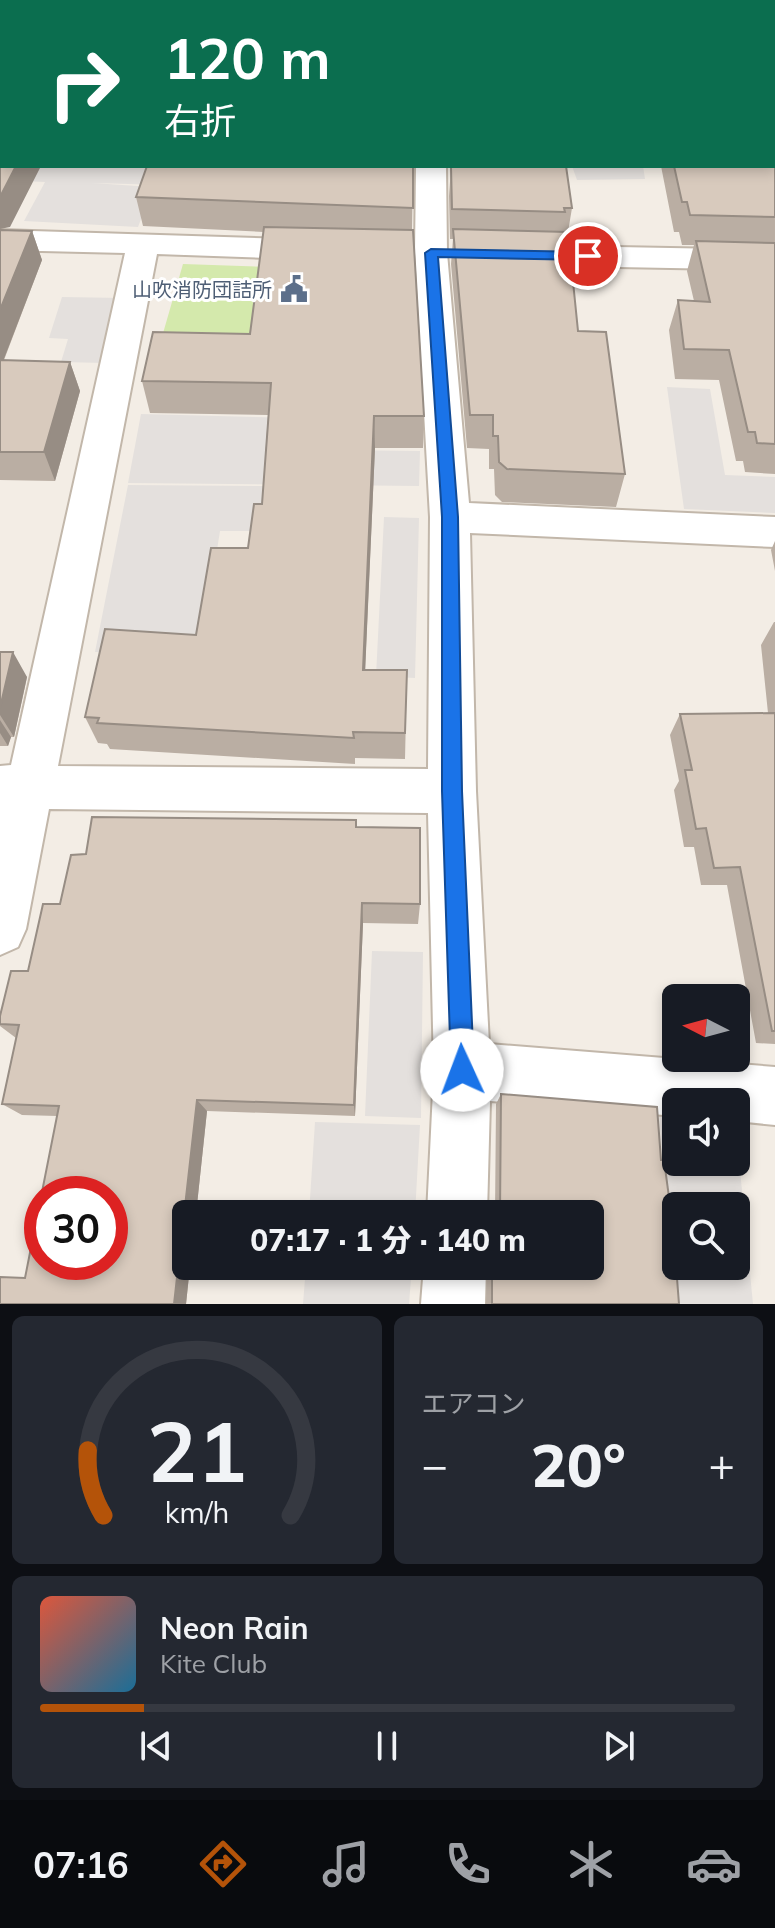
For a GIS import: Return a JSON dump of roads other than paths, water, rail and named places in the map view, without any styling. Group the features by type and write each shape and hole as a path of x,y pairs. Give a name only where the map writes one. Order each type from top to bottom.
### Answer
{"street":[{"path":"431,168 443,253 450,517 452,791 462,1070 457,1200"},
{"path":"0,240 356,251"},
{"path":"0,929 16,787 143,245"},
{"path":"443,253 775,260"},
{"path":"450,517 775,532"},
{"path":"16,787 452,791"},
{"path":"462,1070 775,1096"},
{"path":"453,1304 454,1280"}],"place":[{"name":"山吹消防団詰所","path":"294,289"}]}
